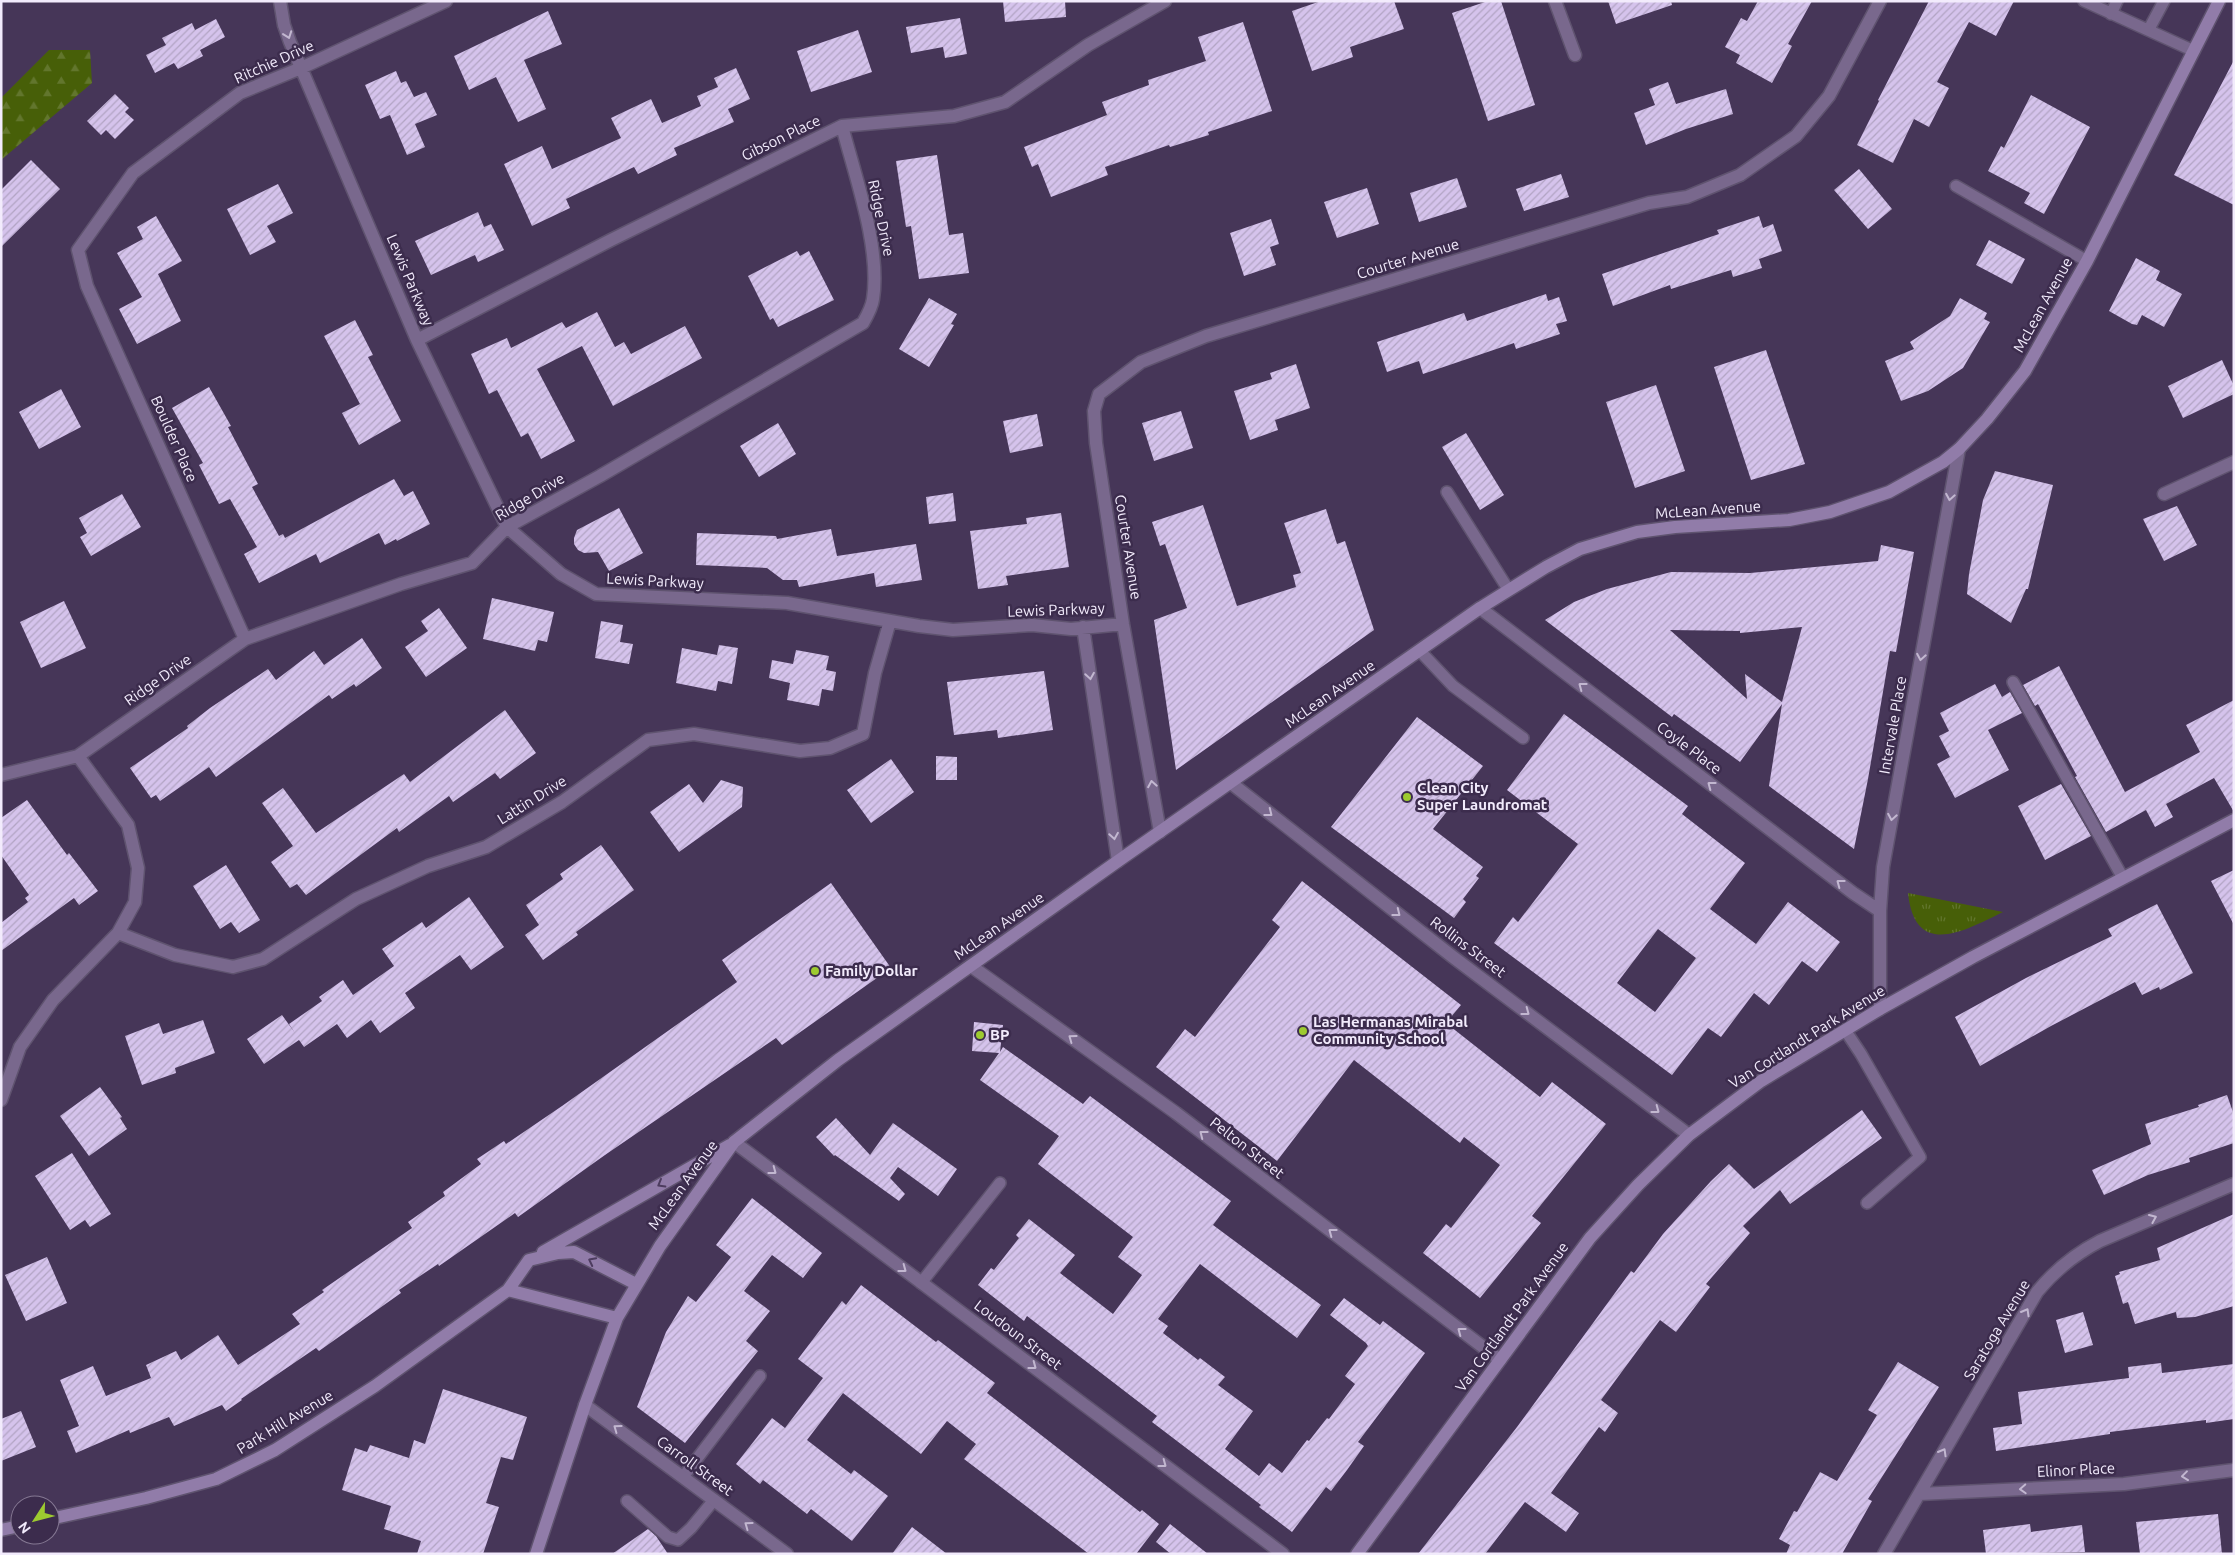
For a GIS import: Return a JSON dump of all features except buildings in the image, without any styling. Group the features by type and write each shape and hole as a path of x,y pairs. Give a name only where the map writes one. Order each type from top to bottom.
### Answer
{"street":[{"name":"Lewis Parkway","path":"280,1 284,25 301,68 417,340 507,527 561,574 596,594 787,604 953,630 1032,625 1071,629 1123,624 1160,832"},
{"name":"Ritchie Drive","path":"78,250 133,173 240,93 301,68 446,1"},
{"name":"Gibson Place","path":"417,340 611,240 842,126 954,116 1004,102 1088,45 1165,1"},
{"path":"1555,1 1575,55"},
{"name":"Courter Avenue","path":"1123,624 1096,443 1094,411 1099,394 1141,362 1206,336 1649,203 1687,198 1740,175 1796,136 1829,96 1880,1"},
{"name":"McLean Avenue","path":"536,1554 585,1405 617,1318 660,1246 734,1142 838,1060 1118,861 1508,589 1571,554 1618,537 1675,527 1789,520 1848,507 1876,498 1907,483 1959,449 2001,404 2017,383 2087,261 2219,1"},
{"name":"Ridge Drive","path":"1,775 78,756 245,639 401,584 472,563 507,527 600,476 863,323 873,300 875,275 873,249 842,126"},
{"name":"Boulder Place","path":"78,250 87,286 245,639"},
{"name":"Intervale Place","path":"1880,1009 1880,911 1883,867 1959,449"},
{"path":"2164,494 2234,462"},
{"name":"Coyle Place","path":"1480,608 1845,887 1880,911"},
{"name":"Lattin Drive","path":"118,933 175,955 233,967 263,959 356,900 428,866 486,846 562,802 648,740 694,734 800,751 830,748 863,734 875,673 890,621"},
{"path":"1083,627 1118,861"},
{"path":"1,1100 20,1047 53,1000 118,933 135,902 138,868 128,825 78,756"},
{"name":"Rollins Street","path":"1231,783 1453,957 1689,1135"},
{"name":"Van Cortlandt Park Avenue","path":"1357,1554 1590,1238 1638,1185 1689,1135 1761,1081 1880,1009 2234,820"},
{"name":"Pelton Street","path":"971,966 1176,1113 1500,1360"},
{"path":"529,1260 734,1142"},
{"name":"Loudoun Street","path":"734,1142 1282,1554"},
{"name":"Saratoga Avenue","path":"1884,1554 2037,1292 2051,1276 2083,1250 2100,1241 2234,1184"},
{"path":"529,1260 558,1253 574,1252 636,1284"},
{"name":"Park Hill Avenue","path":"60,1517 146,1498 216,1479 275,1450 375,1386 508,1290 529,1260"},
{"path":"508,1290 617,1318"},
{"name":"Carroll Street","path":"585,1405 787,1554"},
{"name":"Elinor Place","path":"1919,1494 2124,1484 2234,1470"}],"lane":[{"path":"2084,1 2194,51"},
{"path":"2111,14 2117,1"},
{"path":"2150,30 2164,1"},
{"path":"1956,186 2087,261"},
{"path":"1447,492 1508,589"},
{"path":"1420,651 1453,686 1523,738"},
{"path":"2013,682 2123,878"},
{"path":"1845,1030 1861,1054 1920,1157 1867,1203"},
{"path":"921,1283 1000,1183"},
{"path":"683,1477 760,1376"},
{"path":"627,1500 668,1537 678,1540 714,1500"}],"green space":[{"path":"49,50 90,50 92,83 1,160 1,98"},
{"path":"1908,893 2003,912 1959,932 1931,933 1921,927 1913,914"}],"place":[{"name":"Clean City Super Laundromat","path":"1407,797"},
{"name":"Family Dollar","path":"815,971"},
{"name":"Las Hermanas Mirabal Community School","path":"1303,1031"},
{"name":"BP","path":"980,1035"}]}
